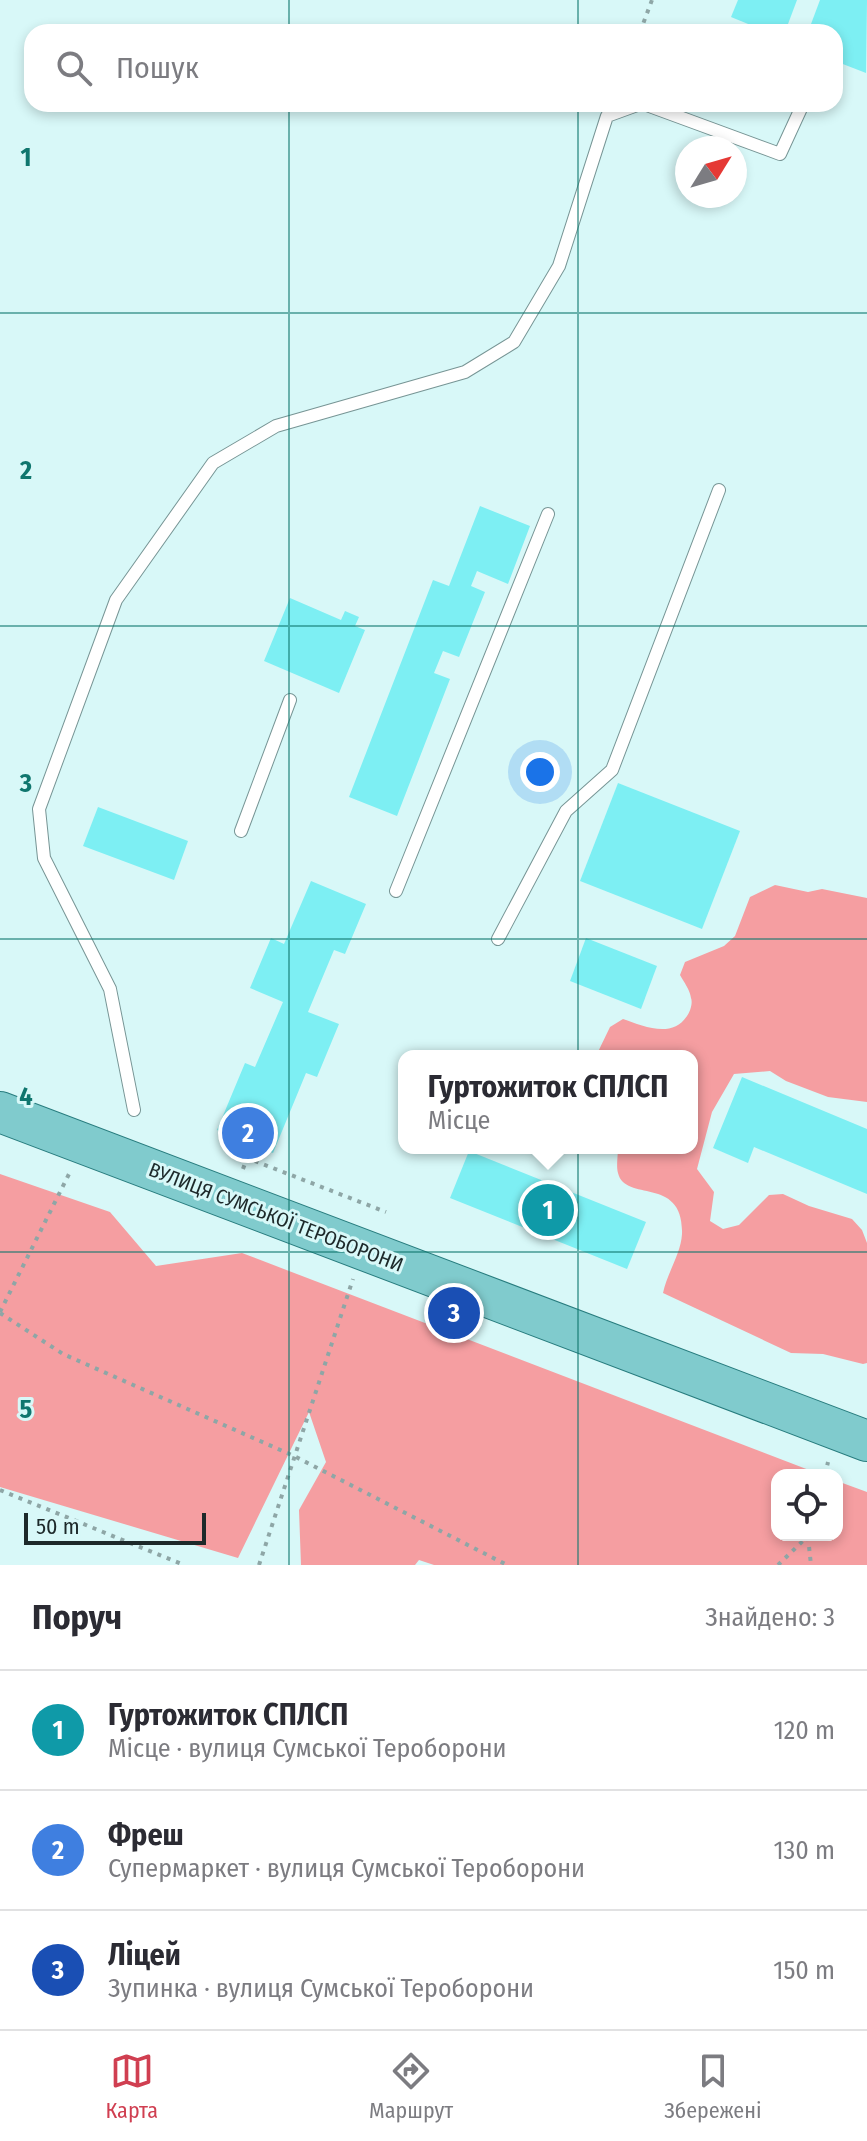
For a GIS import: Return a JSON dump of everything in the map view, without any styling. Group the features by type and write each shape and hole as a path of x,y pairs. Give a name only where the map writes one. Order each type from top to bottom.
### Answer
{"main road":[{"name":"ВУЛИЦЯ СУМСЬКОЇ ТЕРОБОРОНИ","path":"0,1112 865,1435"}],"lane":[{"path":"134,1110 110,989 44,858 39,809 116,600 213,463 276,426 465,372 514,342 559,266 607,116 619,112"},
{"path":"664,112 780,154 799,112"},
{"path":"498,939 566,811 612,770 719,490"},
{"path":"396,891 548,514"},
{"path":"241,831 290,700"}],"path":[{"path":"643,24 652,0"},
{"path":"232,1201 247,1158 386,1212"},
{"path":"71,1170 0,1313 63,1354 294,1456 507,1565"},
{"path":"259,1565 353,1279"},
{"path":"826,1469 828,1462"},
{"path":"0,1490 184,1565"},
{"path":"778,1565 803,1541"},
{"path":"809,1541 811,1565"}],"shaded area":[{"path":"775,885 808,892 822,889 867,898 867,1102 828,1097 786,1081 770,1071 734,1074 712,1112 697,1169 714,1192 710,1221 723,1229 739,1225 769,1195 783,1194 809,1206 852,1219 862,1230 867,1243 867,1363 863,1364 823,1354 791,1353 663,1293 681,1241 680,1216 674,1204 664,1197 623,1182 617,1170 618,1154 698,1154 698,1050 599,1050 610,1027 623,1019 657,1029 681,1023 692,1002 680,975 685,962 724,946 735,936 750,897"},
{"path":"0,1174 110,1212 156,1266 242,1253 806,1469 771,1469 771,1541 843,1541 843,1483 867,1492 867,1565 434,1565 419,1560 415,1565 301,1565 299,1510 326,1462 309,1412 238,1558 0,1487"}],"building":[{"path":"738,0 797,0 788,24 748,24 731,17"},
{"path":"820,0 867,0 866,73 843,64 843,24 811,24"},
{"path":"480,506 530,526 508,584 477,571 471,586 485,592 459,657 443,651 434,673 450,679 397,816 349,797 433,580 449,586"},
{"path":"290,598 341,620 345,611 359,617 355,626 365,630 339,693 264,661"},
{"path":"618,783 740,831 702,929 580,881"},
{"path":"98,807 188,841 174,880 83,846"},
{"path":"311,881 366,904 345,954 334,950 308,1012 339,1024 317,1077 306,1073 273,1153 217,1130 245,1063 255,1067 283,1002 250,988 271,938 284,944"},
{"path":"586,938 657,966 641,1009 570,981"},
{"path":"742,1077 867,1129 867,1194 754,1147 748,1163 713,1148"},
{"path":"468,1154 476,1154 646,1222 627,1269 450,1198"}],"place":[{"name":"Фреш","path":"248,1133"},
{"name":"Гуртожиток СПЛСП","path":"548,1210"},
{"name":"Ліцей","path":"454,1313"}]}
